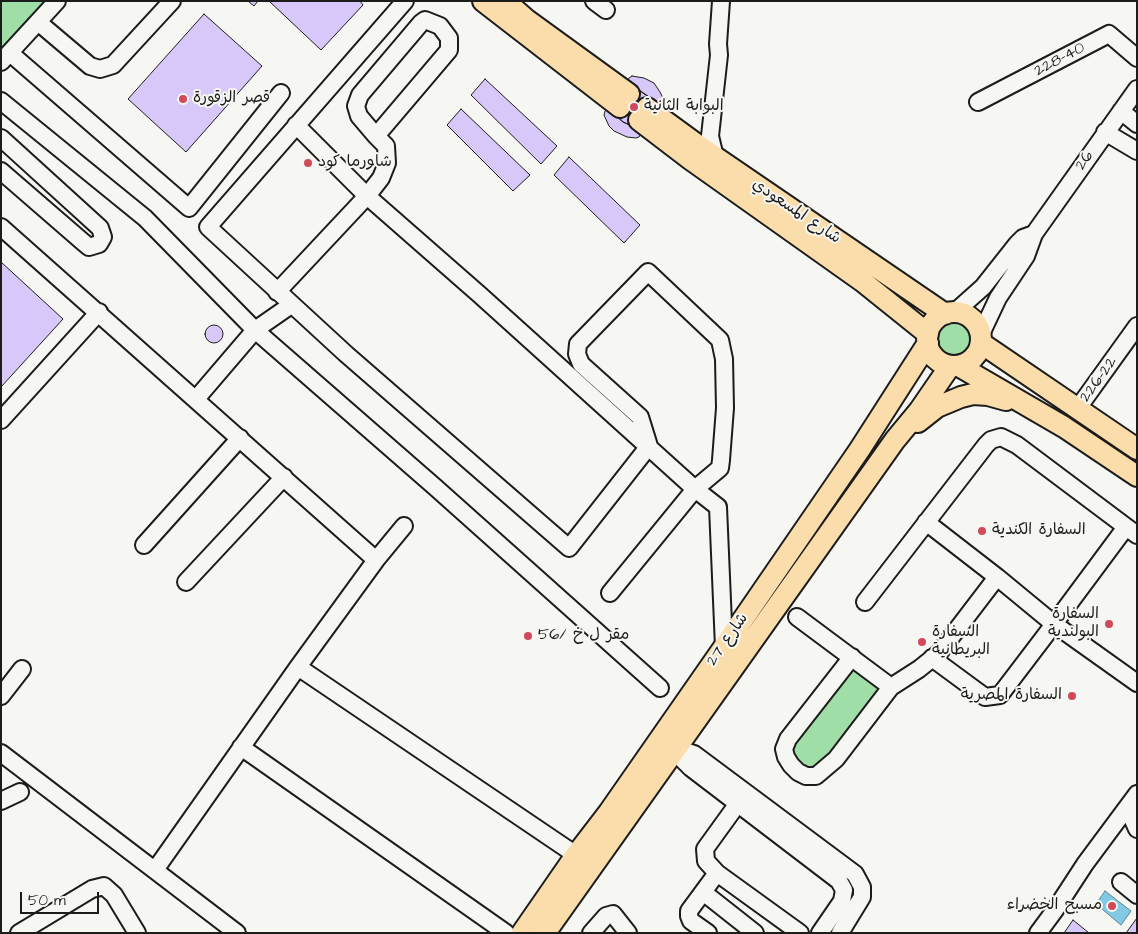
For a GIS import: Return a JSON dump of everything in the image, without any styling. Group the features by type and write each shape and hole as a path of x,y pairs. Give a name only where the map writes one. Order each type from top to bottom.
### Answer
{"main road":[{"path":"483,1 505,20 625,100 505,1"},
{"name":"شارع المسعودي","path":"928,339 862,281 690,159 643,114 689,139 950,313"},
{"path":"955,366 967,363 974,358 979,351 981,339 978,326 972,318 964,314 950,313 937,318 931,325 928,339 936,358 942,363 955,366 1037,412 1137,476"},
{"name":"شارع 27","path":"669,743 724,647 860,450 928,339"},
{"path":"981,339 1137,449"},
{"name":"شارع 27","path":"545,933 617,817 669,743 895,440 955,366"},
{"path":"895,440 945,402 973,394 988,395 1037,412"},
{"name":"شارع 27","path":"522,933 576,854 617,817"}],"street":[{"path":"57,1 6,58 189,208 281,93"},
{"path":"38,22 90,66 100,68 113,65 172,1"},
{"path":"405,1 208,227 291,305 569,548 649,446"},
{"path":"715,157 710,136 719,56 721,1"},
{"path":"277,292 368,196 381,178 386,163 386,146 376,136 359,116 356,106 360,95 425,20 440,26 449,38 449,50 376,136"},
{"name":"228-40","path":"978,102 1109,34 1137,58"},
{"path":"689,139 700,131 704,123 713,54 718,44"},
{"name":"26","path":"1034,234 1137,89"},
{"path":"1,100 145,218 255,330 435,487 660,688"},
{"path":"1121,111 1137,124"},
{"path":"296,125 368,196 695,489 718,506 724,647"},
{"path":"1105,132 1137,150"},
{"path":"1,138 100,228 103,237 99,244 89,247 1,171"},
{"path":"1,227 99,312 376,560"},
{"path":"950,313 983,287 1016,244 1023,238 1034,234"},
{"path":"981,339 998,298 1026,256 1034,234"},
{"path":"610,592 695,489 720,468 724,426 724,359 720,340 648,272 578,344 577,354 582,364 640,417 649,446"},
{"path":"196,399 255,330 291,305"},
{"path":"1,420 99,312"},
{"name":"226-22","path":"1078,408 1137,326"},
{"path":"865,602 986,445 991,440 1001,437 1017,445 1131,531 1054,624 1000,695 991,698 985,697 932,658"},
{"path":"144,545 240,438"},
{"path":"186,582 284,477"},
{"path":"926,522 1054,624 1137,683"},
{"path":"155,870 376,560 404,526"},
{"path":"852,657 788,739 784,749 791,765 798,772 806,776 816,776 836,759 891,687 939,653 997,577"},
{"path":"797,616 891,687"},
{"path":"298,668 576,854"},
{"path":"1,696 22,669"},
{"path":"669,743 694,754 842,885 844,890 842,901 820,933"},
{"path":"241,747 506,933"},
{"path":"1,753 237,933"},
{"path":"1,801 20,792"},
{"path":"742,798 705,849 706,861 717,873 800,933"},
{"path":"742,798 858,878 862,887 862,897 840,933"},
{"path":"1134,798 1133,820 1137,829"},
{"path":"1038,933 1056,910 1085,864 1134,798"},
{"path":"708,933 691,921 688,914 717,873"},
{"path":"1122,882 1137,894"},
{"path":"19,933 92,889 104,886 114,895 137,933"},
{"path":"702,892 756,933"},
{"path":"591,933 609,914 613,914 628,933"}],"green space":[{"path":"1,1 44,1 1,50"},
{"path":"954,324 960,325 965,329 969,334 969,346 965,351 960,355 954,356 948,355 943,351 939,346 938,340 939,334 943,329 948,325"},
{"path":"852,666 874,680 877,687 876,696 817,769 807,770 790,753 794,742"}],"water":[{"path":"1105,891 1131,911 1121,925 1096,904"}],"building":[{"path":"248,1 258,1 254,6"},
{"path":"269,1 360,1 363,5 321,50"},
{"path":"204,14 262,66 186,152 128,99"},
{"path":"632,76 644,78 654,83 664,100 662,105 660,106 627,81"},
{"path":"485,79 557,146 541,164 471,95"},
{"name":"البوابة الثانية","path":"636,88 648,96 654,103 636,128 623,122 617,115"},
{"path":"461,109 530,175 513,191 447,125"},
{"path":"607,109 623,122 638,128 641,133 639,137 627,137 614,131 609,126 604,115"},
{"path":"569,157 640,225 624,243 554,175"},
{"path":"1,262 63,319 1,387"},
{"path":"214,325 220,328 223,334 220,340 214,343 208,340 205,334 208,328"},
{"path":"1137,918 1137,933 1126,933"},
{"path":"1073,920 1089,933 1064,933"}],"place":[{"name":"قصر الزقورة","path":"183,99"},
{"name":"البوابة الثانية","path":"634,107"},
{"name":"شاورما كود","path":"308,163"},
{"name":"السفارة الكندية","path":"982,531"},
{"name":"السفارة البولندية","path":"1109,624"},
{"name":"مقر ل خ /56","path":"528,636"},
{"name":"السفارة البريطانية","path":"922,642"},
{"name":"السفارة المصرية","path":"1072,696"},
{"name":"مسبح الخضراء","path":"1112,906"}]}
